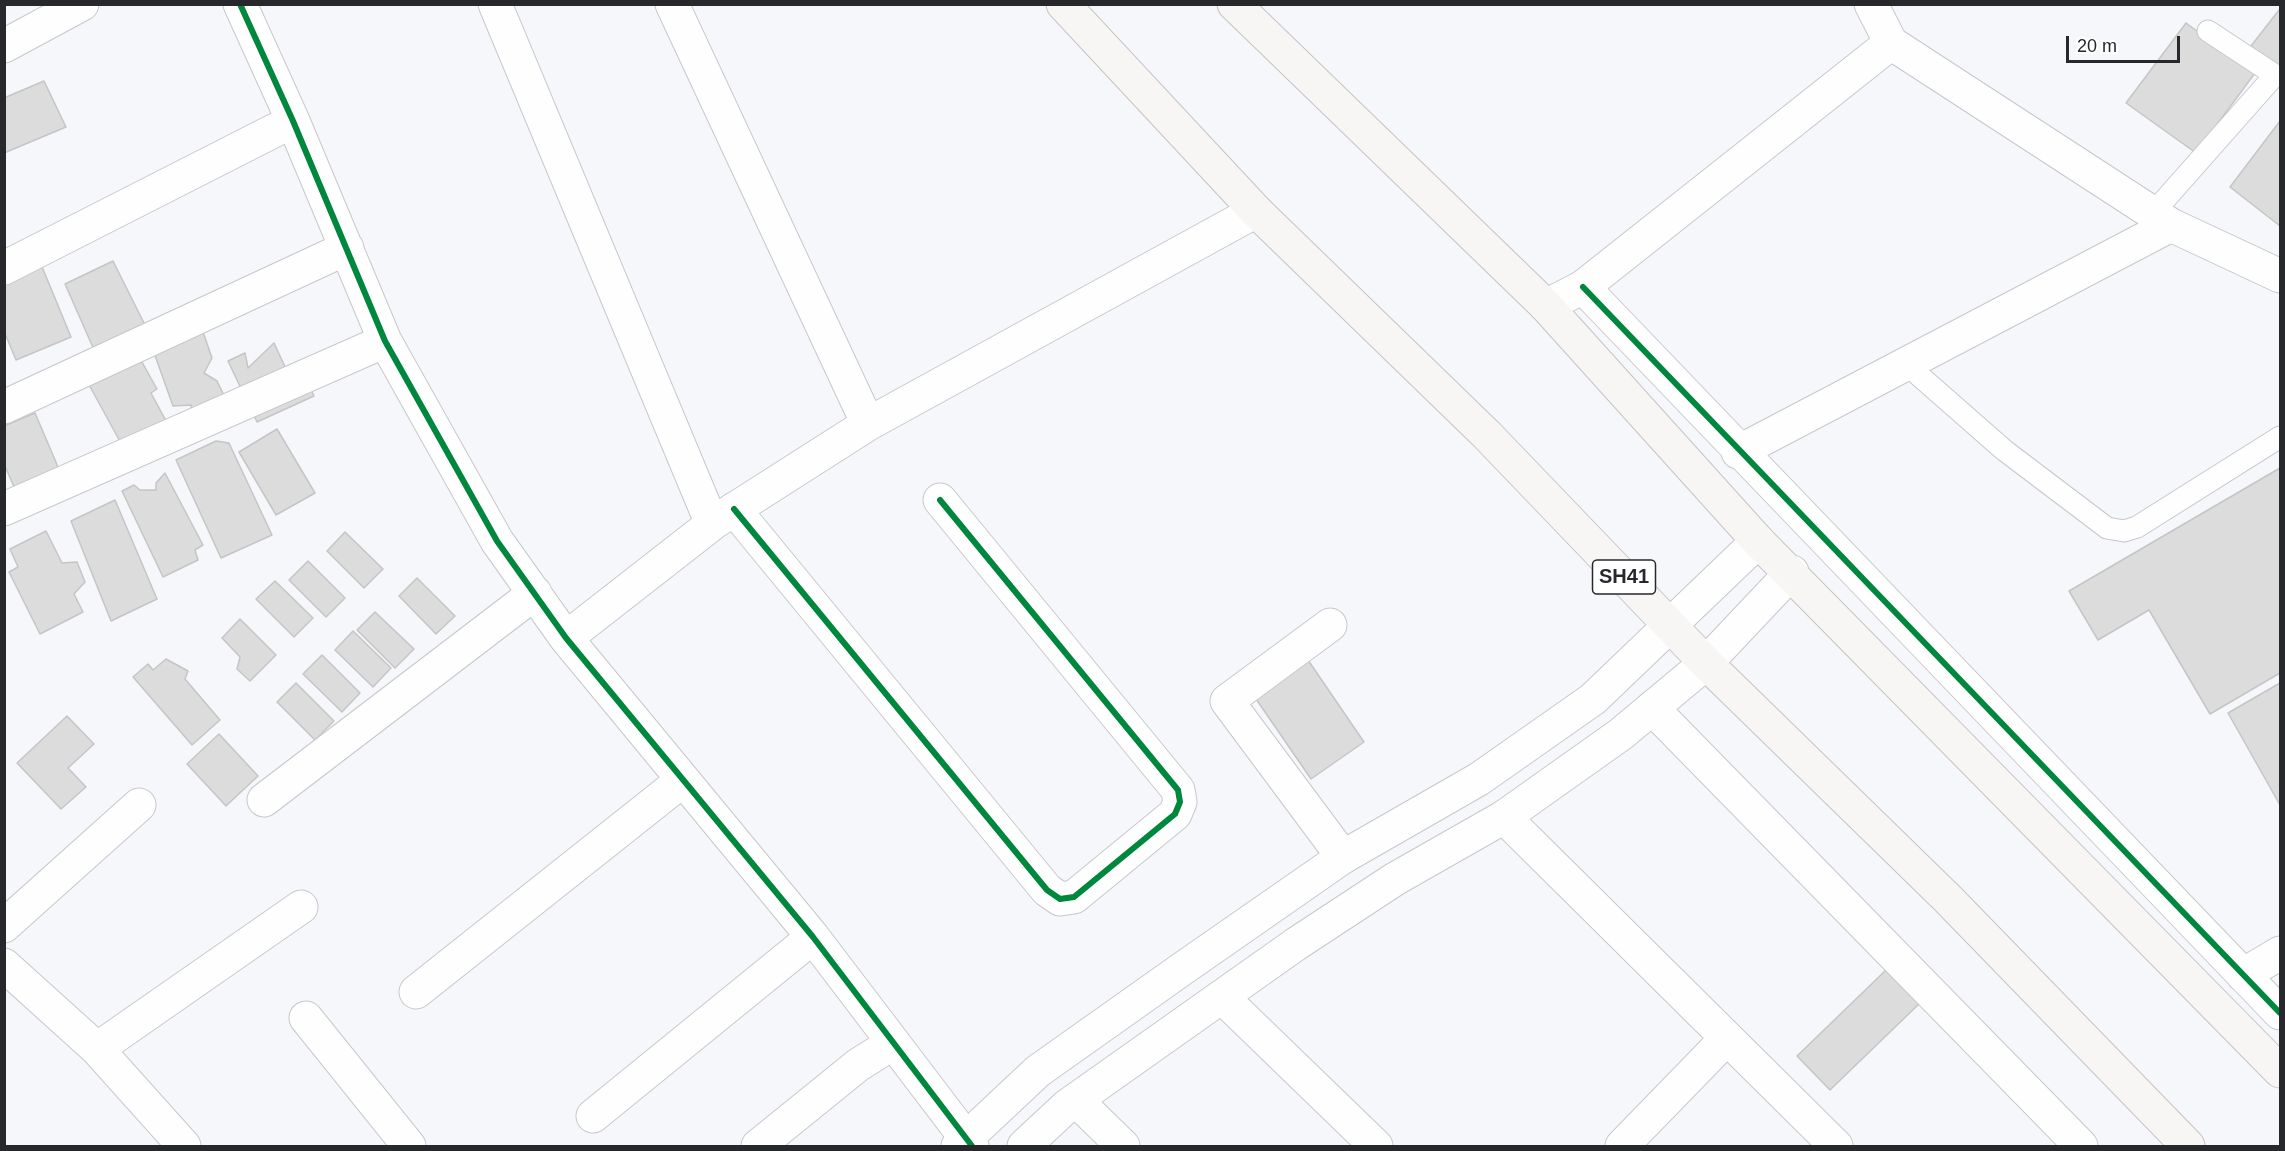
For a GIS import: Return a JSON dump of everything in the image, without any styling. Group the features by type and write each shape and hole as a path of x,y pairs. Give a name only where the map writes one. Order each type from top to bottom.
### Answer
{"main road":[{"name":"SH41","path":"1063,4 1256,211 1487,435 1706,663 1948,899 2188,1146"},
{"path":"1234,4 1546,306 1758,541 1792,572 2147,938 2280,1071"}],"street":[{"path":"4,46 82,4"},
{"path":"240,4 293,121 385,341 497,541 566,638 813,937 966,1144 1038,1071 1343,857 1489,772 1593,699 1671,627 1758,541"},
{"path":"495,4 723,517 1047,890 1060,899 1074,897 1175,814 1180,802 1178,790 940,500"},
{"path":"672,4 868,424"},
{"path":"1871,4 1891,43 2162,219 2280,276"},
{"path":"1546,306 1583,287 1891,43"},
{"path":"4,268 293,121"},
{"path":"566,638 723,517 868,424 1256,211"},
{"path":"1738,452 1906,364 2162,219"},
{"path":"4,407 347,248"},
{"path":"1583,287 1738,452 2007,726 2280,1012"},
{"path":"4,509 385,341"},
{"path":"1024,1146 1076,1100 1222,997 1395,879 1504,817 1621,734 1706,663 1792,572"},
{"path":"264,800 535,593"},
{"path":"1330,625 1227,701 1343,857"},
{"path":"1652,708 2081,1146"},
{"path":"416,992 683,780"},
{"path":"4,926 139,804"},
{"path":"1504,817 1836,1146"},
{"path":"97,1049 301,907"},
{"path":"593,1116 813,937"},
{"path":"2243,975 2280,953"},
{"path":"4,965 97,1049 184,1146"},
{"path":"1222,997 1376,1146"},
{"path":"306,1017 409,1146"},
{"path":"1622,1146 1726,1038"},
{"path":"758,1146 858,1065 893,1043"},
{"path":"1076,1100 1123,1146"}],"lane":[{"path":"2162,219 2278,78 2208,31"},
{"path":"1906,364 2004,450 2107,528 2124,531 2137,527 2280,436"}],"building":[{"path":"2280,11 2280,69 2251,46"},
{"path":"2186,23 2255,73 2196,153 2126,103"},
{"path":"44,81 66,127 4,153 4,98"},
{"path":"2280,121 2280,226 2230,187"},
{"path":"38,257 71,337 16,360 4,331 4,271"},
{"path":"113,261 146,327 95,352 65,284"},
{"path":"202,329 212,358 204,373 217,381 231,410 193,430 191,405 173,406 152,347"},
{"path":"274,343 287,371 299,365 314,396 257,422 228,361 245,353 248,368"},
{"path":"138,355 157,389 151,393 172,432 128,456 88,383"},
{"path":"35,413 70,495 26,514 4,464 4,426"},
{"path":"277,429 315,493 276,515 239,452"},
{"path":"216,441 229,443 272,535 221,558 176,460"},
{"path":"2280,468 2280,673 2210,714 2149,610 2098,640 2069,591"},
{"path":"165,473 203,545 195,550 198,560 163,577 122,491 134,485 140,490 156,490 156,483"},
{"path":"115,500 157,599 111,621 71,521"},
{"path":"46,531 62,563 77,562 85,582 74,594 83,612 40,634 9,572 18,567 10,549"},
{"path":"345,532 383,569 364,588 327,551"},
{"path":"308,561 345,598 326,617 289,580"},
{"path":"417,578 455,616 436,634 399,596"},
{"path":"275,581 313,618 294,637 256,599"},
{"path":"375,612 414,649 395,668 357,630"},
{"path":"240,619 276,655 250,681 237,669 240,657 222,638"},
{"path":"353,631 391,668 373,687 335,650"},
{"path":"322,655 360,693 342,712 303,674"},
{"path":"166,659 188,671 185,679 220,720 192,745 133,677 148,664 153,670"},
{"path":"1308,660 1364,742 1311,779 1254,696"},
{"path":"296,683 334,721 315,740 277,702"},
{"path":"2280,683 2280,805 2228,713"},
{"path":"67,716 94,744 68,768 86,787 61,809 17,763"},
{"path":"219,734 258,776 226,806 187,764"},
{"path":"1886,970 1919,1004 1830,1090 1797,1056"}],"cycle path":[{"path":"240,4 293,121 385,341 497,541 566,638 813,937 972,1146"},
{"path":"1583,287 2280,1013"},
{"path":"734,509 1047,890 1060,899 1074,897 1175,814 1180,802 1178,790 940,500"}]}
